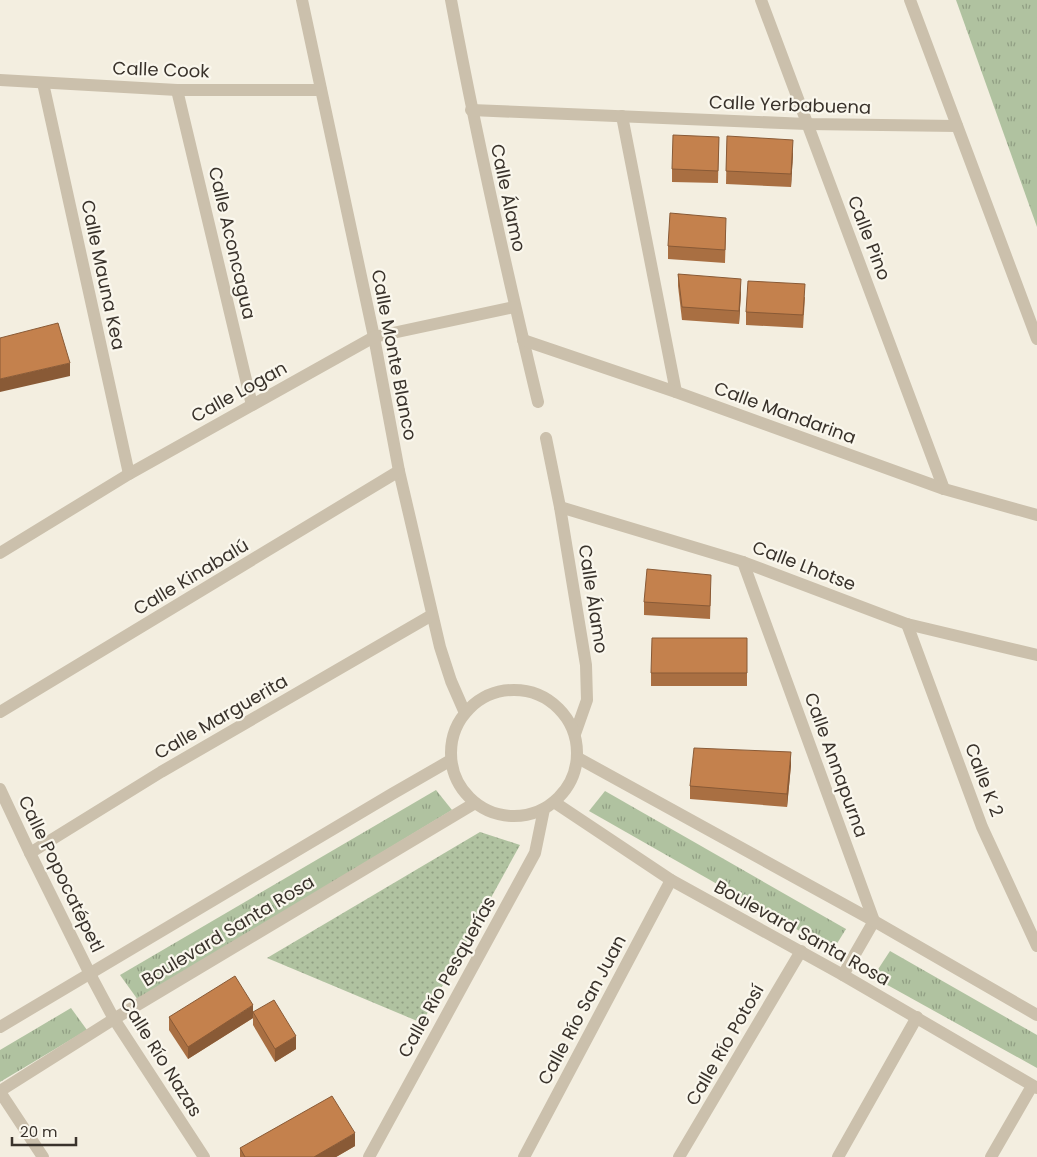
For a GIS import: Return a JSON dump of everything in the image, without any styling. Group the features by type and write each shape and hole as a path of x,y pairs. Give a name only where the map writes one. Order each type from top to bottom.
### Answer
{"street":[{"name":"Calle Monte Blanco","path":"302,0 374,337 399,471 432,615 448,673 465,713"},
{"name":"Calle Álamo","path":"451,0 471,110 514,307 538,402"},
{"name":"Calle Pino","path":"762,0 944,489"},
{"path":"910,0 933,57 1037,339"},
{"name":"Calle Cook","path":"0,80 177,90 321,90"},
{"name":"Calle Mauna Kea","path":"43,83 129,474"},
{"name":"Calle Aconcagua","path":"177,90 252,405"},
{"name":"Calle Yerbabuena","path":"471,110 808,124 957,126"},
{"path":"622,116 676,392"},
{"name":"Calle Logan","path":"0,553 129,474 374,337 514,307"},
{"name":"Calle Mandarina","path":"523,340 676,392 944,489 1037,515"},
{"name":"Calle Álamo","path":"546,438 560,507 586,665 587,700 575,734"},
{"name":"Calle Kinabalú","path":"0,712 399,471"},
{"name":"Calle Lhotse","path":"560,507 743,562 907,624 1037,655"},
{"name":"Calle Annapurna","path":"743,562 874,921"},
{"name":"Calle Marguerita","path":"30,853 161,772 432,615"},
{"name":"Calle K 2","path":"907,624 982,827 1037,946"},
{"path":"510,690 527,691 543,696 557,706 568,719 575,734 578,758 571,782 549,806 521,816 497,814 475,804 459,784 451,760 453,735 465,713 478,702 493,694 510,690"},
{"path":"578,758 874,921 1037,1015"},
{"name":"Boulevard Santa Rosa","path":"0,1027 451,760"},
{"name":"Calle Popocatépetl","path":"0,790 90,974"},
{"name":"Boulevard Santa Rosa","path":"0,1091 114,1019 475,804"},
{"name":"Boulevard Santa Rosa","path":"549,806 671,880 917,1017 1034,1087"},
{"name":"Calle Río Pesquerías","path":"369,1157 535,853 549,806"},
{"name":"Calle Río San Juan","path":"524,1157 671,880"},
{"path":"843,975 874,921"},
{"name":"Calle Río Potosí","path":"679,1157 800,951"},
{"name":"Calle Río Nazas","path":"90,974 114,1019 204,1157"},
{"path":"838,1157 917,1017"},
{"path":"991,1157 1034,1087"},
{"path":"0,1091 42,1157"}],"green space":[{"path":"956,0 1037,0 1037,227"},
{"path":"436,790 452,810 138,1000 120,975"},
{"path":"605,791 846,929 833,950 589,811"},
{"path":"480,832 520,845 422,1023 267,958"},
{"path":"890,951 1037,1035 1037,1068 873,977"},
{"path":"71,1008 87,1030 0,1082 0,1050"}],"building":[{"path":"673,135 719,137 718,171 672,169"},
{"path":"727,136 793,140 791,174 726,171"},
{"path":"670,213 726,218 725,250 668,246"},
{"path":"678,274 741,279 739,311 682,307"},
{"path":"748,281 805,284 803,315 746,312"},
{"path":"58,323 70,363 0,379 0,338"},
{"path":"647,569 711,575 710,606 644,602"},
{"path":"652,638 747,638 747,673 651,673"},
{"path":"694,748 791,752 787,794 690,786"},
{"path":"235,976 253,1005 188,1047 169,1017"},
{"path":"274,1000 296,1036 275,1049 253,1012"},
{"path":"332,1096 355,1133 314,1157 245,1157 240,1148"}]}
